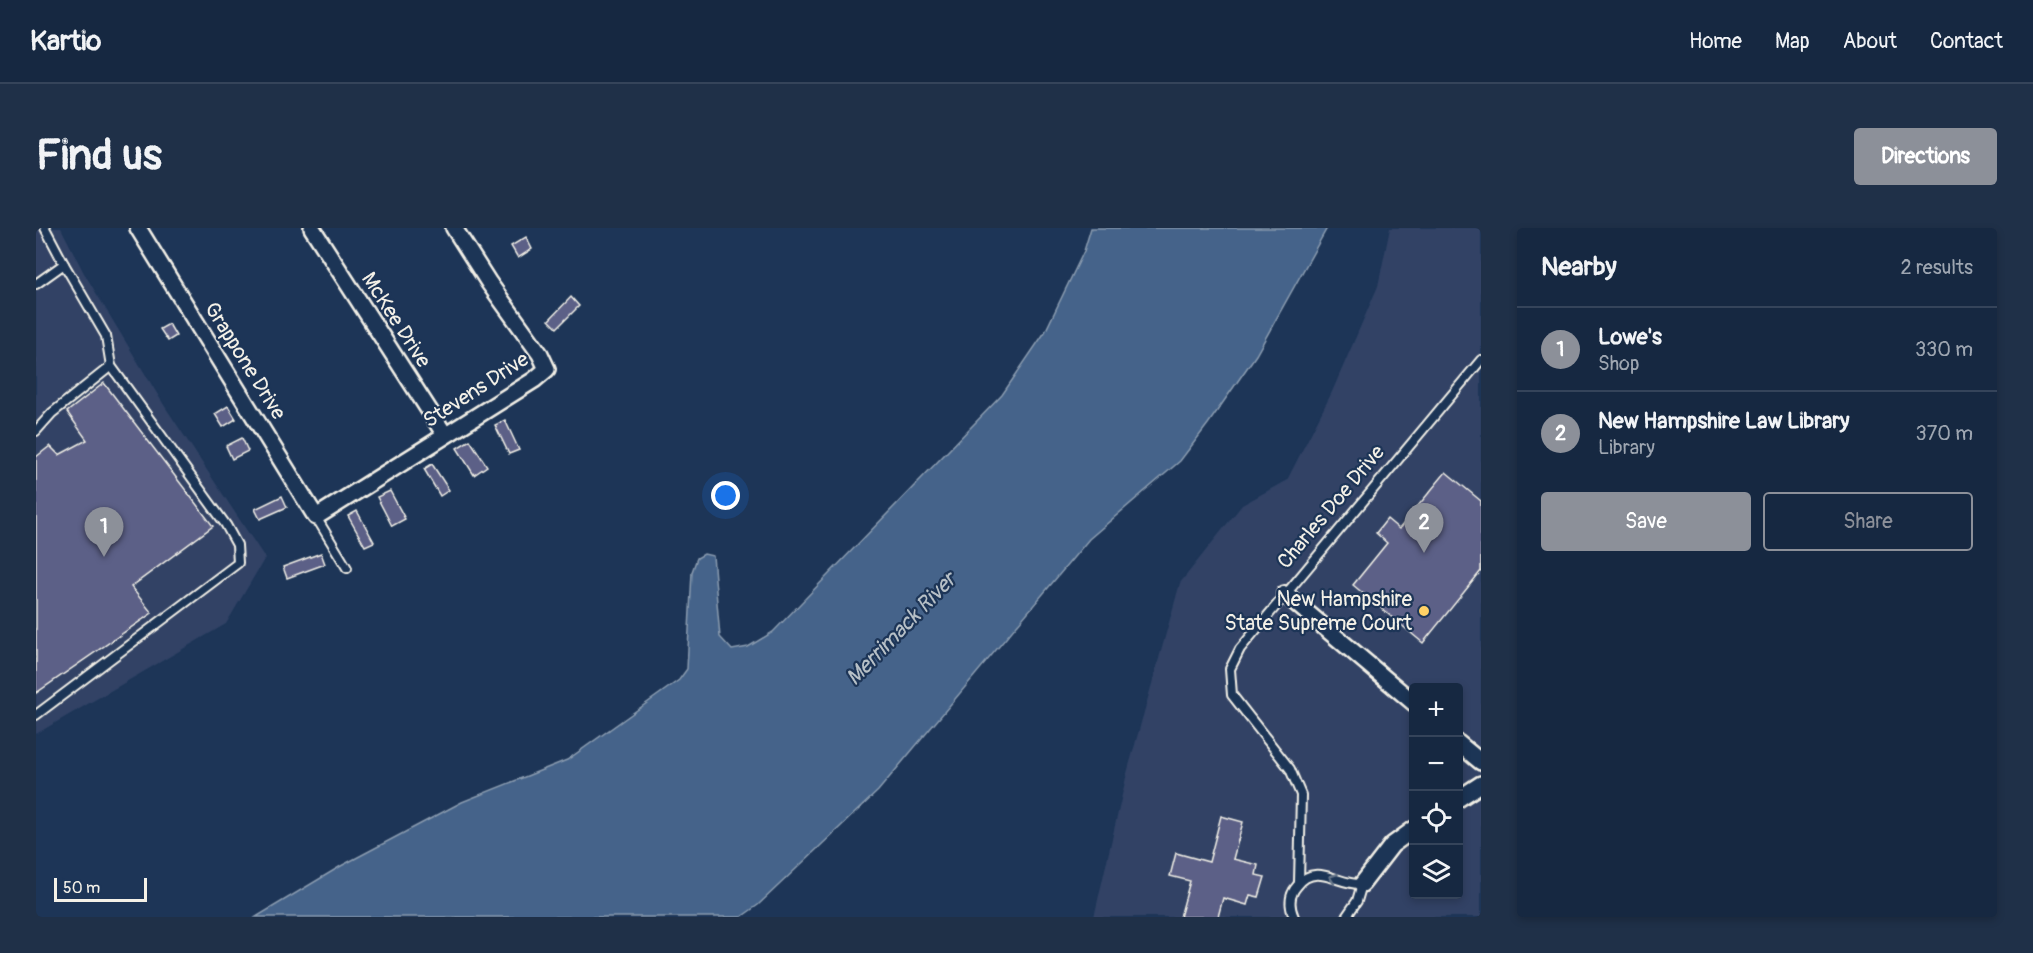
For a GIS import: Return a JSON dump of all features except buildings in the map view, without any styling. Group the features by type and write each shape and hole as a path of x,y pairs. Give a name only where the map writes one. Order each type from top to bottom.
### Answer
{"street":[{"name":"Grappone Drive","path":"138,228 316,517"},
{"name":"McKee Drive","path":"312,228 445,435"},
{"name":"Stevens Drive","path":"316,517 534,380 547,369 540,354 489,283 454,228"},
{"path":"1286,594 1409,700"},
{"path":"1463,747 1481,762"},
{"path":"1463,796 1481,784"},
{"path":"1362,884 1392,845 1409,832"}],"lane":[{"path":"36,716 238,563 237,545 226,525 111,366 106,336 45,228"},
{"path":"36,284 64,264"},
{"name":"Charles Doe Drive","path":"1294,917 1290,907 1291,898 1299,882 1301,795 1290,769 1232,695 1230,669 1240,649 1481,360"},
{"path":"36,431 52,413 111,366"},
{"path":"316,517 347,568"},
{"path":"1299,882 1308,876 1318,874 1328,875 1353,885 1362,884 1357,900 1346,917"}],"shaded area":[{"path":"36,228 61,228 84,273 164,405 265,558 226,624 36,734"},
{"path":"1390,228 1481,228 1481,917 1094,917 1127,773 1180,583 1242,505 1287,480 1331,394 1378,286"}],"water":[{"name":"Merrimack River","path":"1091,228 1327,228 1256,355 1180,461 1089,539 878,791 758,905 741,917 256,917 341,866 462,802 567,760 679,680 687,669 692,572 697,558 704,554 713,556 720,637 732,650 748,647 773,632 1002,395 1045,332 1084,251"}],"place":[{"name":"New Hampshire Law Library","path":"1424,553"},
{"name":"Lowe's","path":"104,557"},
{"name":"New Hampshire State Supreme Court","path":"1424,611"}]}
